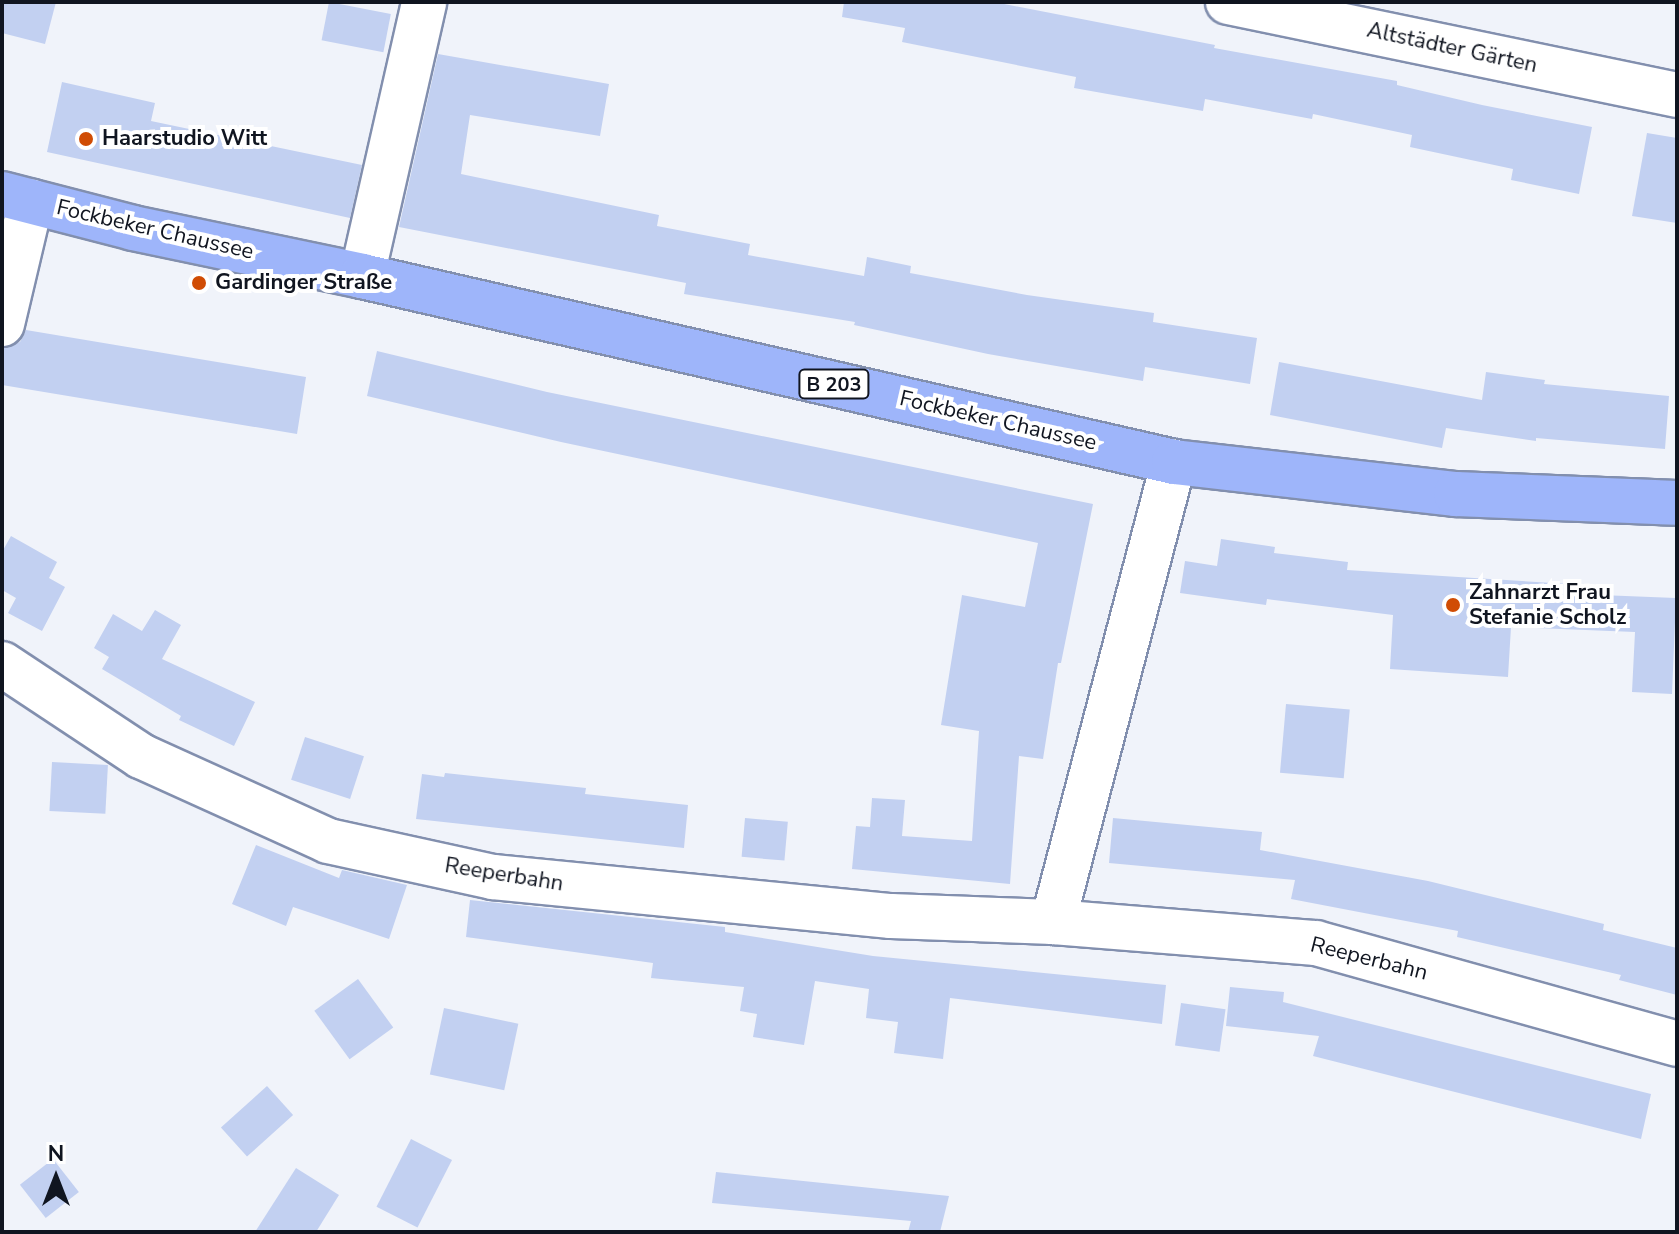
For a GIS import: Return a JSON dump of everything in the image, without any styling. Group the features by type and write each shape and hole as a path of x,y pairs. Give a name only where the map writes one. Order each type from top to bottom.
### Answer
{"main road":[{"name":"Fockbeker Chaussee","path":"16,197 133,228 362,276 1174,462 1456,494 1677,503"}],"street":[{"path":"362,276 424,2"},
{"name":"Altstädter Gärten","path":"1228,2 1677,95"},
{"path":"2,324 16,197"},
{"path":"1053,922 1174,462"},
{"name":"Reeperbahn","path":"2,664 141,756 328,841 493,877 891,916 1053,922 1316,943 1677,1044"}],"building":[{"path":"2,2 56,2 45,44 2,33"},
{"path":"329,2 391,14 383,52 322,40"},
{"path":"844,2 994,2 1215,45 1214,48 1397,81 1397,85 1592,127 1579,194 1511,180 1513,169 1410,147 1412,135 1313,114 1312,119 1205,99 1203,111 1074,88 1076,77 902,42 905,28 842,17"},
{"path":"438,54 609,84 600,136 470,115 461,174 659,215 657,226 750,244 748,255 864,276 867,257 911,266 910,273 1027,295 1154,313 1153,322 1257,338 1250,384 1145,367 1143,381 988,354 854,325 855,322 684,294 686,283 399,227"},
{"path":"62,82 155,103 151,121 362,165 350,218 47,152"},
{"path":"1647,133 1677,138 1677,223 1632,216"},
{"path":"26,330 306,377 297,434 2,385 2,348 20,342"},
{"path":"377,351 547,392 1093,504 1061,663 1058,663 1043,759 1019,756 1010,884 852,869 856,826 870,827 872,798 905,800 902,836 972,841 979,731 941,725 962,595 1025,607 1038,543 561,442 367,396"},
{"path":"1279,362 1482,400 1486,372 1545,380 1544,384 1669,396 1665,449 1536,438 1536,441 1446,428 1442,448 1270,415"},
{"path":"11,536 57,562 49,578 65,587 42,631 8,613 16,598 2,590 2,552"},
{"path":"1221,539 1275,547 1274,553 1348,562 1347,570 1601,586 1600,595 1676,598 1672,694 1632,692 1635,632 1511,627 1508,677 1390,669 1393,615 1267,599 1266,605 1180,593 1185,561 1217,566"},
{"path":"155,610 181,625 162,659 255,702 234,746 179,720 181,716 102,669 109,657 94,648 113,614 142,631"},
{"path":"1286,704 1350,710 1344,778 1280,773"},
{"path":"305,737 364,756 350,799 291,780"},
{"path":"52,762 108,765 105,814 49,811"},
{"path":"445,773 586,788 585,794 688,805 684,848 416,819 422,774 444,777"},
{"path":"745,818 788,822 784,861 742,857"},
{"path":"1113,818 1262,832 1260,850 1428,881 1604,924 1603,930 1677,948 1677,995 1619,980 1621,975 1457,937 1458,931 1291,899 1295,880 1109,863"},
{"path":"256,845 339,878 342,870 407,885 389,939 293,907 286,926 232,904"},
{"path":"470,900 725,927 725,932 873,956 1166,985 1162,1024 950,998 943,1059 894,1053 898,1022 866,1018 869,989 815,981 804,1045 753,1037 757,1014 740,1011 744,987 651,978 653,963 466,937"},
{"path":"358,979 393,1028 350,1059 314,1011"},
{"path":"1230,987 1284,992 1283,1002 1651,1094 1641,1139 1313,1056 1319,1036 1226,1026"},
{"path":"1181,1003 1226,1009 1220,1052 1175,1046"},
{"path":"444,1008 518,1024 504,1090 430,1075"},
{"path":"267,1086 293,1115 247,1156 221,1127"},
{"path":"411,1139 452,1160 417,1228 376,1207"},
{"path":"53,1159 79,1192 46,1218 20,1185"},
{"path":"296,1168 339,1195 316,1232 255,1232"},
{"path":"716,1172 949,1196 940,1232 908,1232 911,1221 712,1203"}],"place":[{"name":"Haarstudio Witt","path":"86,139"},
{"name":"Gardinger Straße","path":"199,283"},
{"name":"Zahnarzt Frau Stefanie Scholz","path":"1453,605"}]}
